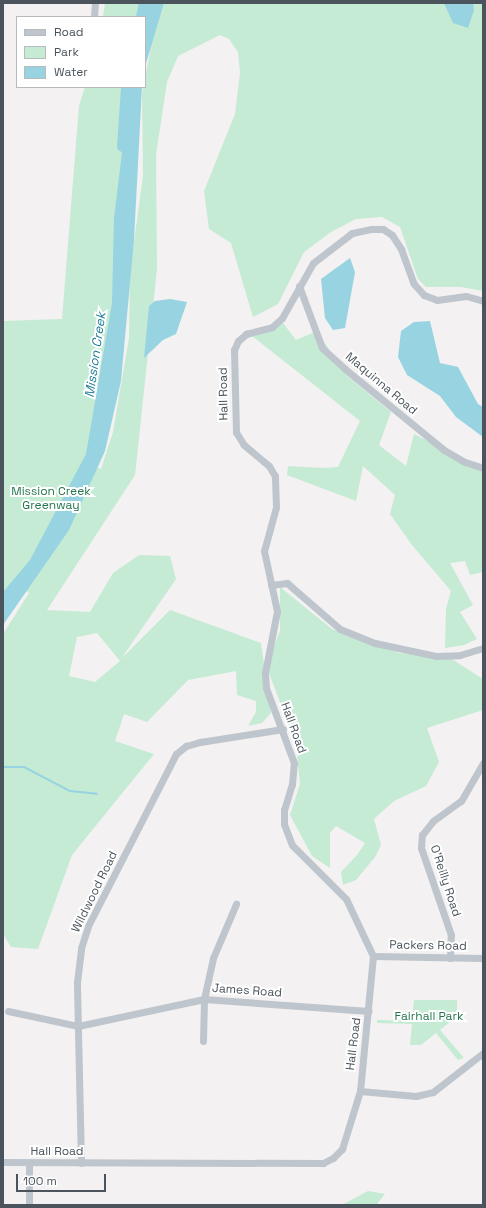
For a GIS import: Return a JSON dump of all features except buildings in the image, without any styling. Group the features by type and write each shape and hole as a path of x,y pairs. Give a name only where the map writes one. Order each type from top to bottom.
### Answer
{"street":[{"path":"94,16 95,3"},
{"name":"Hall Road","path":"3,1162 323,1163 333,1158 342,1149 360,1091 369,1012 373,956 346,899 292,845 284,824 284,810 292,784 294,763 283,729 266,688 265,672 277,611 264,551 276,507 275,476 269,466 244,445 236,432 234,350 238,341 246,334 272,327 282,318 313,263 334,245 352,233 371,229 383,229 392,235 401,250 414,284 424,295 437,300 466,296 483,301"},
{"name":"Maquinna Road","path":"299,286 322,348 345,369 444,450 465,462 483,468"},
{"path":"271,585 287,583 340,629 375,643 436,656 460,655 483,648"},
{"name":"Wildwood Road","path":"81,1163 77,982 81,948 89,924 176,754 186,746 200,742 283,729"},
{"name":"O'Reilly Road","path":"450,958 451,936 421,848 422,835 432,821 461,801 483,763"},
{"path":"203,1041 204,999 213,958 236,904"},
{"name":"Packers Road","path":"373,956 483,958"},
{"name":"James Road","path":"78,1026 204,999 369,1012"},
{"path":"8,1011 78,1026"},
{"path":"360,1091 416,1096 433,1092 483,1053"},
{"path":"29,1163 29,1205"}],"green space":[{"path":"105,3 158,3 146,16 103,16"},
{"name":"Mission Creek Greenway","path":"164,3 483,3 483,291 461,287 426,287 418,279 400,227 382,217 356,219 331,232 304,252 278,304 253,317 231,243 209,229 204,191 235,114 240,73 238,52 229,39 220,35 178,56 167,82 156,155 157,269 135,475 47,610 90,612 113,573 139,555 170,556 176,579 121,659 170,610 261,643 271,713 262,723 248,726 256,712 256,701 237,695 236,671 188,680 147,722 124,714 115,741 154,754 72,855 38,949 11,947 3,934 3,634 29,593 25,590 3,617 3,321 62,319 79,106 85,88 140,88 95,466 101,469 113,432 129,338 130,271 143,176 142,93 143,88 146,88 146,72 155,26","holes":["97,633 120,661 95,682 69,676 77,637"]},
{"path":"283,323 296,340 317,331 346,375 391,412 379,445 406,466 414,434 483,468 483,572 470,575 465,561 450,563 473,605 460,612 477,639 464,645 445,648 446,609 451,591 412,545 390,514 395,495 363,466 356,501 287,475 288,466 323,468 338,467 360,421 252,336"},
{"path":"280,587 332,629 399,653 447,656 483,679 483,710 427,728 439,762 426,786 394,801 374,819 381,845 375,857 356,880 343,885 341,872 357,855 365,843 336,826 330,833 330,868 312,856 290,815 300,784 296,745 266,665 280,631"},
{"name":"Fairhall Park","path":"414,1000 457,1000 457,1016 440,1030 464,1058 458,1060 436,1033 421,1045 410,1045 412,1024 377,1023 377,1020 412,1021"},
{"path":"368,1191 385,1194 376,1205 342,1205"}],"water":[{"path":"146,3 164,3 146,64 146,16 142,16"},
{"path":"444,3 473,3 474,10 468,28 453,23"},
{"name":"Mission Creek","path":"130,88 142,88 134,240 121,381 105,451 69,530 3,625 3,592 30,560 86,454 112,303 114,218"},
{"path":"350,258 355,272 345,328 333,330 325,318 321,279"},
{"path":"170,299 187,302 176,334 163,340 144,358 149,306 155,301"},
{"path":"430,321 440,363 458,367 478,404 483,407 483,437 456,417 440,396 407,375 398,357 401,331 414,322"}],"waterway":[{"name":"Mission Creek","path":"141,16 144,3"},
{"name":"Mission Creek","path":"122,146 126,88"},
{"path":"3,767 24,767 70,791 97,794"}]}
